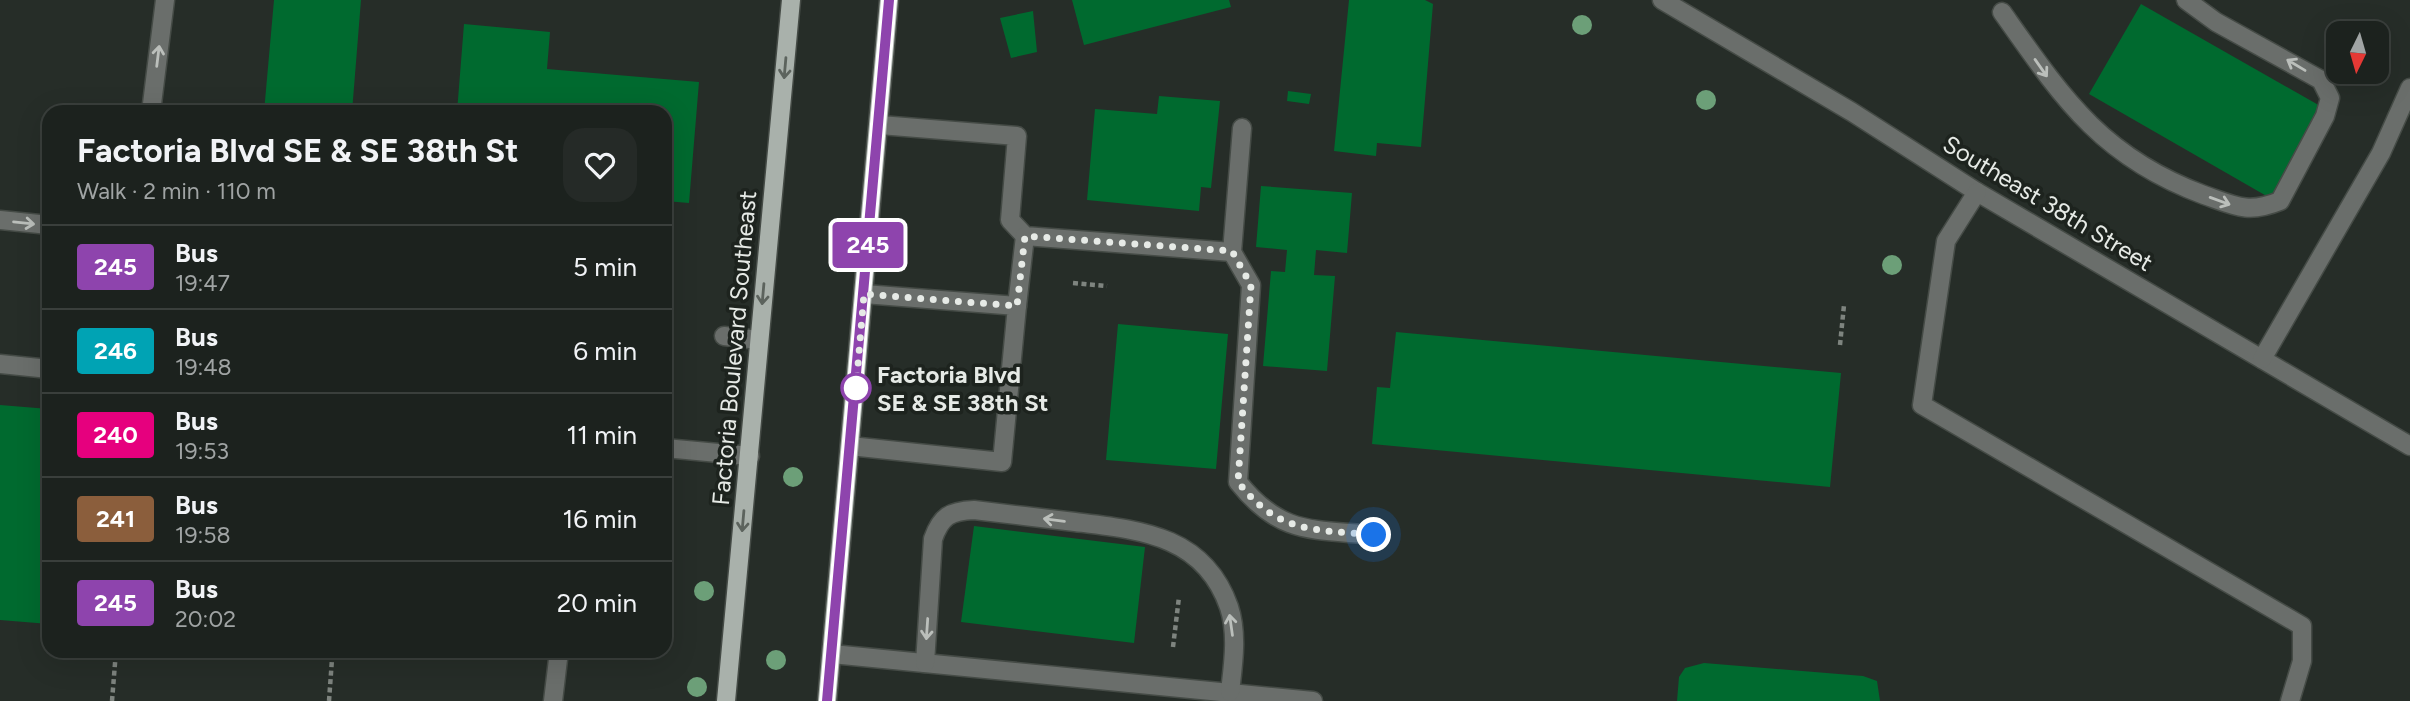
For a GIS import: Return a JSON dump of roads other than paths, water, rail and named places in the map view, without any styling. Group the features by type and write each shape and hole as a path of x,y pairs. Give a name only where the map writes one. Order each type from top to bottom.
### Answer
{"main road":[{"name":"Factoria Boulevard Southeast","path":"726,701 791,0"},
{"path":"827,701 889,0"}],"street":[{"path":"152,105 165,0"},
{"name":"Southeast 38th Street","path":"1662,0 1852,112 1977,192 2410,446"},
{"path":"2002,12 2064,99 2097,134 2165,181 2241,208 2259,210 2280,201 2325,116 2330,98 2322,80 2216,22 2186,0"},
{"path":"2262,359 2381,153 2410,89"},
{"path":"880,125 1017,136 1010,220 1025,236 1232,251"},
{"path":"1242,128 1232,251 1251,285 1238,482 1254,502 1275,518 1302,528 1374,535"},
{"path":"1977,192 1946,241 1922,405 2302,626 2302,662 2290,701"},
{"path":"0,220 42,224"},
{"path":"850,446 1002,462 1025,236"},
{"path":"864,294 1017,306"},
{"path":"724,336 759,340"},
{"path":"0,365 42,368"},
{"path":"672,450 750,456"},
{"path":"925,663 933,539 939,522 953,511 974,510 1146,531 1194,555 1214,579 1229,608 1234,647 1230,692"},
{"path":"832,654 1313,701"},
{"path":"553,701 558,658"}],"place":[{"name":"Factoria Blvd SE & SE 38th St","path":"856,388"}]}
